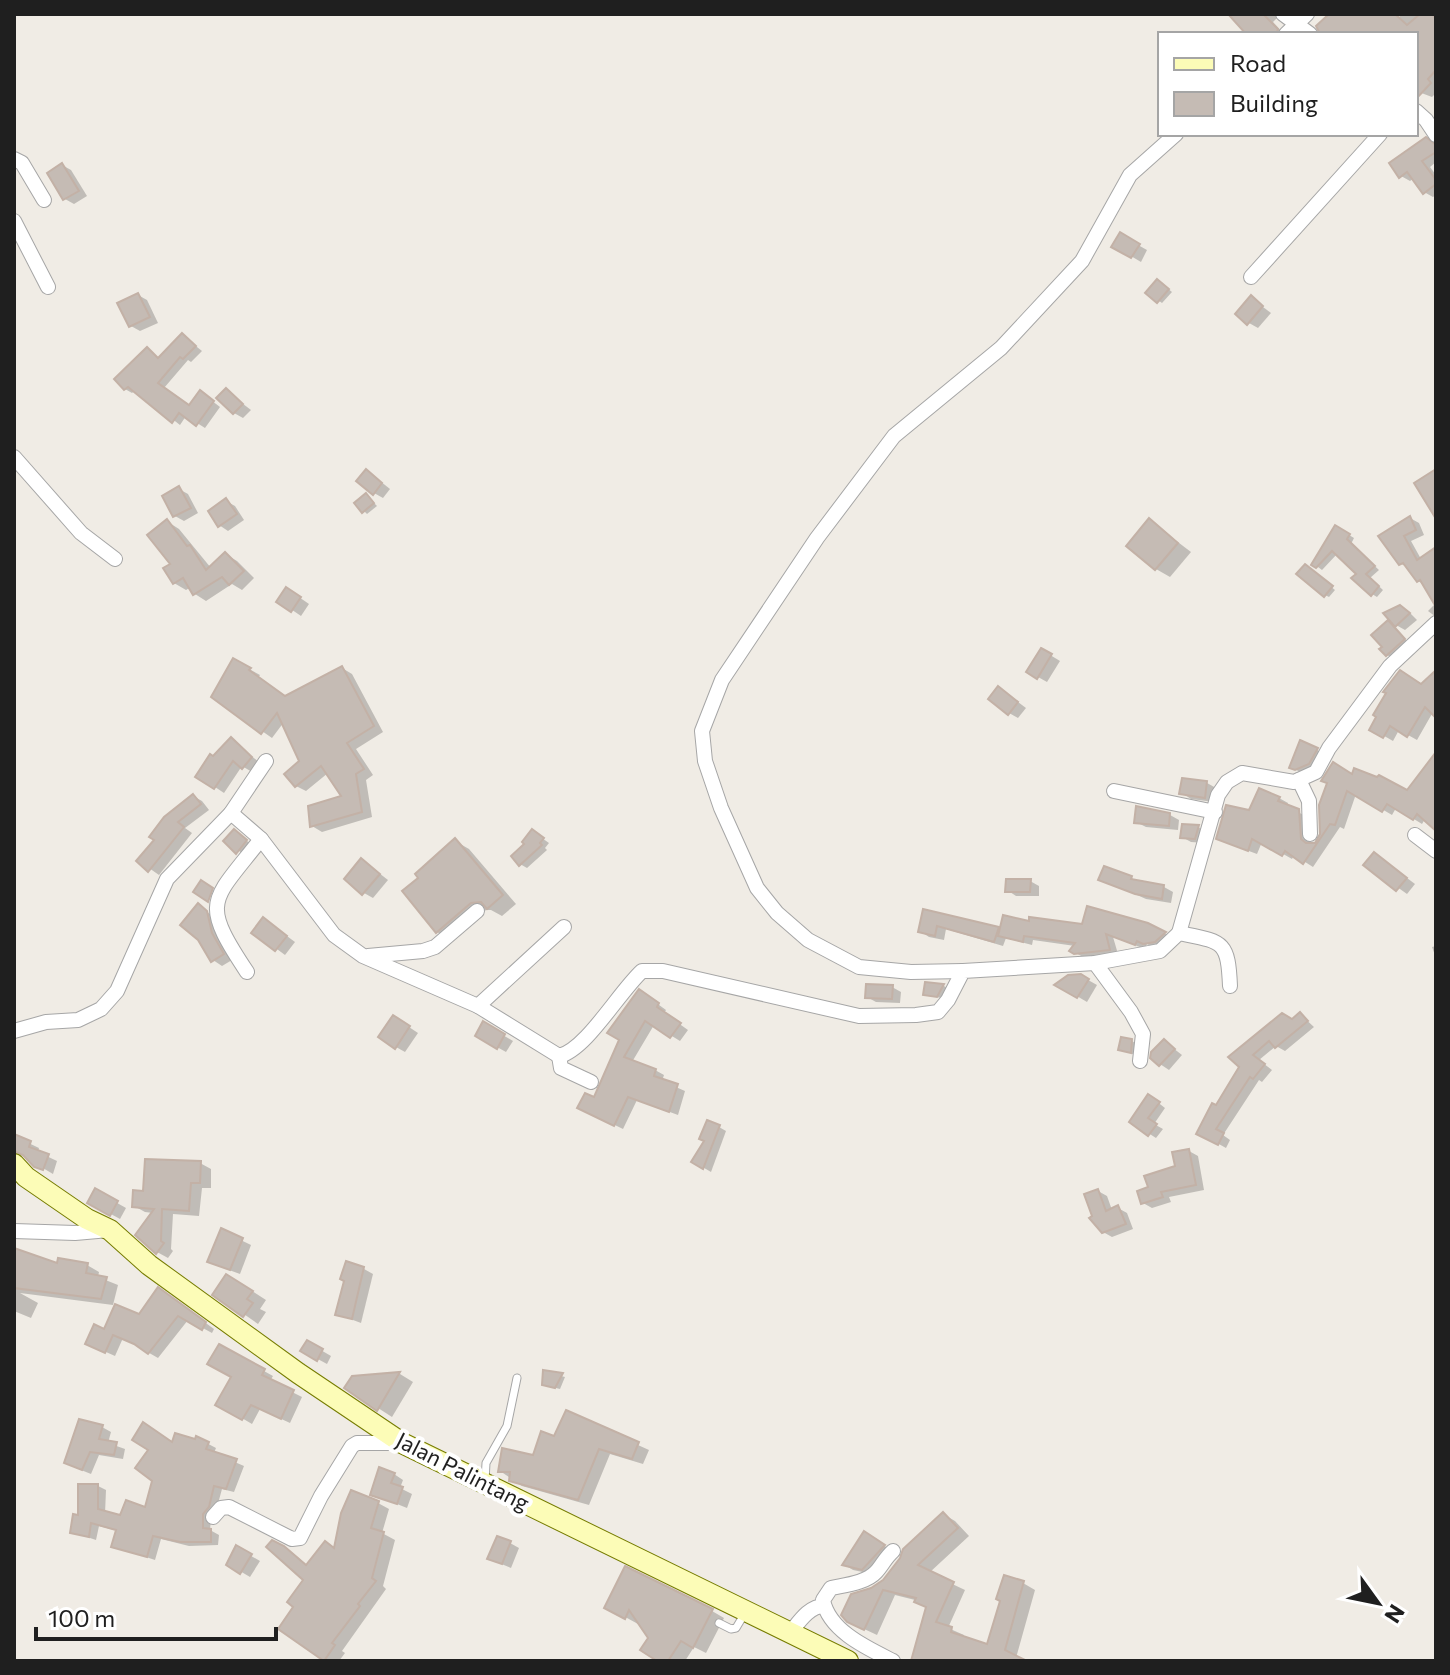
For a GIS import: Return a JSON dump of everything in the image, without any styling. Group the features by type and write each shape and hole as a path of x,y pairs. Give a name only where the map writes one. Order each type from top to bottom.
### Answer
{"street":[{"path":"1283,14 1297,24"},
{"path":"1426,113 1436,135"},
{"path":"1174,136 1130,175 1082,261 1001,348 894,436 817,538 722,680 702,731 705,761 721,808 757,888 777,913 808,940 859,967 911,972 963,971 1095,963 1160,951 1179,933 1223,785 1242,773 1294,782 1316,772 1329,748 1390,666 1436,623"},
{"path":"1251,277 1378,136"},
{"path":"14,159 22,163 44,200"},
{"path":"14,221 48,287"},
{"path":"14,457 81,533 115,559"},
{"path":"14,1031 46,1022 78,1020 101,1009 117,991 167,879 231,813 266,761"},
{"path":"1299,780 1309,801 1310,834"},
{"path":"1114,791 1215,812"},
{"path":"231,813 261,839 334,935 363,956 478,1006 559,1056 561,1068 591,1082"},
{"path":"1415,835 1436,851"},
{"path":"247,972 225,939 214,908 223,885 261,839"},
{"path":"363,956 423,951 435,947 477,911"},
{"path":"478,1006 564,927"},
{"path":"1179,933 1211,940 1223,947 1229,958 1230,986"},
{"path":"1095,963 1143,1034 1140,1061"},
{"path":"559,1056 574,1051 627,984 642,971 663,971 859,1016 938,1012 963,971"},
{"name":"Jalan Palintang","path":"14,1164 26,1177 87,1219 110,1230 149,1265 298,1373 402,1443 848,1661"},
{"path":"14,1231 75,1233 110,1230"},
{"path":"213,1517 221,1508 229,1507 292,1539 300,1538 352,1446 357,1443 402,1443"},
{"path":"883,1659 831,1620 824,1606 824,1596 831,1588 877,1572 883,1560 893,1551"},
{"path":"790,1633 809,1611 824,1606"}],"lane":[{"path":"485,1484 486,1463 507,1426 517,1378"},
{"path":"719,1623 736,1628 747,1611"}],"building":[{"path":"1228,14 1263,14 1278,29 1277,32 1244,32"},
{"path":"1329,14 1395,14 1407,25 1420,14 1432,14 1436,19 1436,70 1428,79 1431,83 1418,97 1418,32 1319,32 1316,26"},
{"path":"1426,137 1436,145 1436,152 1422,161 1436,184 1423,194 1407,172 1399,178 1389,163"},
{"path":"62,163 79,191 63,200 47,173"},
{"path":"1120,232 1140,244 1131,258 1111,247"},
{"path":"1157,279 1169,289 1157,303 1145,293"},
{"path":"138,293 150,317 129,327 117,303"},
{"path":"1251,295 1263,306 1247,325 1235,314"},
{"path":"182,333 196,346 183,359 180,357 158,383 189,405 200,390 214,401 196,426 179,413 172,423 128,387 124,390 114,379 147,347 158,358"},
{"path":"226,388 243,404 233,414 216,398"},
{"path":"366,469 382,483 373,495 356,481"},
{"path":"1436,469 1436,519 1414,483"},
{"path":"179,486 191,508 173,517 162,496"},
{"path":"366,493 374,503 362,513 354,503"},
{"path":"226,498 237,514 218,527 208,511"},
{"path":"1410,516 1416,530 1404,536 1417,560 1436,547 1436,607 1420,580 1417,582 1403,563 1399,565 1378,536"},
{"path":"1149,518 1178,543 1155,570 1126,546"},
{"path":"167,519 187,546 190,545 206,570 225,552 244,571 229,585 222,577 193,595 183,578 173,584 163,568 170,564 147,535"},
{"path":"1335,525 1350,534 1347,539 1375,566 1366,574 1379,586 1371,596 1351,578 1356,574 1332,551 1316,568 1311,565"},
{"path":"1305,564 1333,586 1324,597 1296,574"},
{"path":"286,587 301,597 291,612 276,602"},
{"path":"1400,605 1410,613 1395,627 1383,613"},
{"path":"1388,620 1405,639 1386,656 1371,635"},
{"path":"1041,648 1052,654 1037,679 1026,672"},
{"path":"233,658 251,668 249,670 285,696 342,666 374,726 347,743 364,769 356,774 362,812 310,827 308,806 341,796 321,766 295,787 284,774 299,761 277,713 261,734 211,697"},
{"path":"1400,670 1421,684 1436,670 1436,718 1425,707 1407,737 1390,726 1383,738 1369,730 1376,717 1373,715 1386,693 1383,692"},
{"path":"998,686 1018,702 1008,715 988,699"},
{"path":"231,737 252,757 242,769 233,761 214,789 195,777 210,754 213,756"},
{"path":"1300,740 1318,748 1309,764 1295,770 1289,768"},
{"path":"1436,752 1436,831 1417,814 1413,820 1387,804 1382,812 1347,791 1335,825 1330,824 1303,864 1285,851 1282,856 1252,839 1248,851 1216,839 1226,805 1249,810 1259,788 1280,797 1278,801 1299,809 1301,839 1306,843 1315,843 1320,834 1319,805 1327,783 1321,781 1333,762 1352,774 1354,768 1377,777 1379,775 1407,790"},
{"path":"1182,778 1207,781 1205,798 1179,794"},
{"path":"193,794 201,804 178,822 184,827 148,872 136,861 154,840 149,837 164,817"},
{"path":"1136,806 1170,813 1169,826 1134,823"},
{"path":"1182,824 1199,825 1195,839 1180,838"},
{"path":"234,829 247,840 236,854 223,841"},
{"path":"532,829 544,838 540,843 542,845 519,866 511,856 524,844 522,842"},
{"path":"455,838 503,895 487,909 481,902 471,903 436,933 402,891 418,878 415,874"},
{"path":"1374,852 1407,878 1396,891 1363,865"},
{"path":"361,858 380,874 362,895 344,879"},
{"path":"1104,866 1132,876 1131,879 1164,885 1162,899 1135,894 1098,880"},
{"path":"1006,879 1031,879 1030,892 1005,892"},
{"path":"201,880 213,888 208,902 193,892"},
{"path":"198,903 207,911 212,933 224,954 211,962 198,940 180,925"},
{"path":"1087,906 1148,923 1166,932 1155,942 1143,944 1137,941 1135,945 1106,934 1110,950 1074,954 1069,951 1075,943 1024,936 1023,942 998,936 1003,915 1029,921 1029,917 1082,924"},
{"path":"923,909 999,927 994,942 937,926 935,936 918,932"},
{"path":"263,917 287,936 275,951 251,933"},
{"path":"1081,974 1089,979 1077,998 1054,985 1068,975"},
{"path":"925,982 944,984 937,997 923,995"},
{"path":"866,984 893,985 892,999 865,998"},
{"path":"639,989 659,1003 657,1007 681,1023 670,1038 645,1021 624,1057 656,1069 654,1076 678,1084 669,1112 628,1097 614,1126 577,1108 585,1093 594,1097 619,1040 607,1033"},
{"path":"1300,1012 1308,1021 1275,1048 1269,1041 1253,1055 1265,1064 1253,1079 1250,1077 1216,1129 1224,1133 1218,1145 1196,1134 1212,1103 1216,1105 1239,1067 1228,1057 1282,1013 1292,1019"},
{"path":"393,1015 410,1026 395,1049 378,1037"},
{"path":"483,1021 505,1034 497,1049 475,1036"},
{"path":"1121,1037 1132,1039 1131,1053 1118,1050"},
{"path":"1164,1039 1175,1049 1159,1066 1150,1058 1151,1052"},
{"path":"1148,1094 1160,1102 1148,1118 1157,1124 1148,1136 1129,1122"},
{"path":"707,1120 720,1125 703,1169 691,1162 704,1141 699,1139"},
{"path":"14,1134 31,1141 29,1147 49,1154 43,1170 34,1167 23,1155 14,1151"},
{"path":"1189,1149 1196,1185 1161,1192 1163,1197 1141,1204 1137,1191 1148,1187 1144,1176 1175,1166 1172,1152"},
{"path":"145,1159 201,1161 200,1183 191,1183 189,1211 162,1209 161,1241 164,1243 156,1254 135,1235 154,1209 132,1207 133,1190 143,1191"},
{"path":"95,1188 118,1201 110,1216 87,1203"},
{"path":"1098,1189 1106,1211 1118,1205 1126,1224 1102,1233 1089,1218 1092,1216 1084,1194"},
{"path":"221,1228 243,1238 230,1270 207,1262"},
{"path":"14,1248 57,1263 58,1258 88,1263 86,1273 107,1277 101,1299 14,1288"},
{"path":"346,1261 364,1267 352,1319 335,1315"},
{"path":"226,1274 253,1291 247,1299 253,1303 243,1317 212,1295"},
{"path":"158,1287 206,1322 202,1330 178,1316 148,1354 113,1335 105,1353 85,1344 94,1324 104,1329 115,1304 139,1314"},
{"path":"307,1340 323,1349 317,1361 300,1351"},
{"path":"219,1344 265,1369 262,1375 294,1390 281,1419 251,1405 242,1420 215,1405 231,1377 207,1364"},
{"path":"543,1370 563,1373 555,1388 542,1385"},
{"path":"400,1372 377,1411 344,1388 352,1376"},
{"path":"566,1410 639,1442 632,1459 599,1449 578,1500 509,1481 510,1472 498,1472 502,1448 533,1455 541,1431 554,1436"},
{"path":"79,1419 103,1425 99,1439 117,1442 114,1455 90,1452 82,1470 64,1463"},
{"path":"143,1422 172,1442 175,1433 195,1439 196,1436 209,1442 206,1449 237,1459 226,1489 214,1486 209,1507 203,1514 203,1528 211,1529 211,1542 180,1542 153,1536 147,1557 111,1547 116,1530 91,1523 89,1537 70,1533 73,1514 78,1515 78,1484 98,1484 98,1509 120,1515 126,1500 145,1507 152,1481 135,1468 148,1450 132,1440"},
{"path":"379,1467 395,1473 391,1483 403,1487 397,1504 370,1495"},
{"path":"351,1490 379,1501 371,1528 384,1532 372,1578 376,1581 332,1643 335,1645 324,1661 278,1629 293,1607 287,1602 303,1580 266,1547 272,1540 306,1565 325,1541 334,1548 341,1513"},
{"path":"943,1512 958,1528 918,1565 954,1582 936,1622 952,1627 951,1632 987,1644 1004,1575 1024,1581 1005,1650 1027,1661 911,1661 926,1607 914,1602 916,1598 883,1590 864,1630 847,1622 841,1615 851,1594 871,1588 883,1580 903,1549"},
{"path":"864,1531 885,1545 862,1570 842,1565"},
{"path":"497,1536 511,1541 502,1564 487,1559"},
{"path":"236,1545 252,1554 240,1574 226,1565"},
{"path":"625,1566 713,1609 693,1648 681,1641 668,1661 657,1661 640,1650 648,1638 629,1610 625,1619 604,1608"}]}
